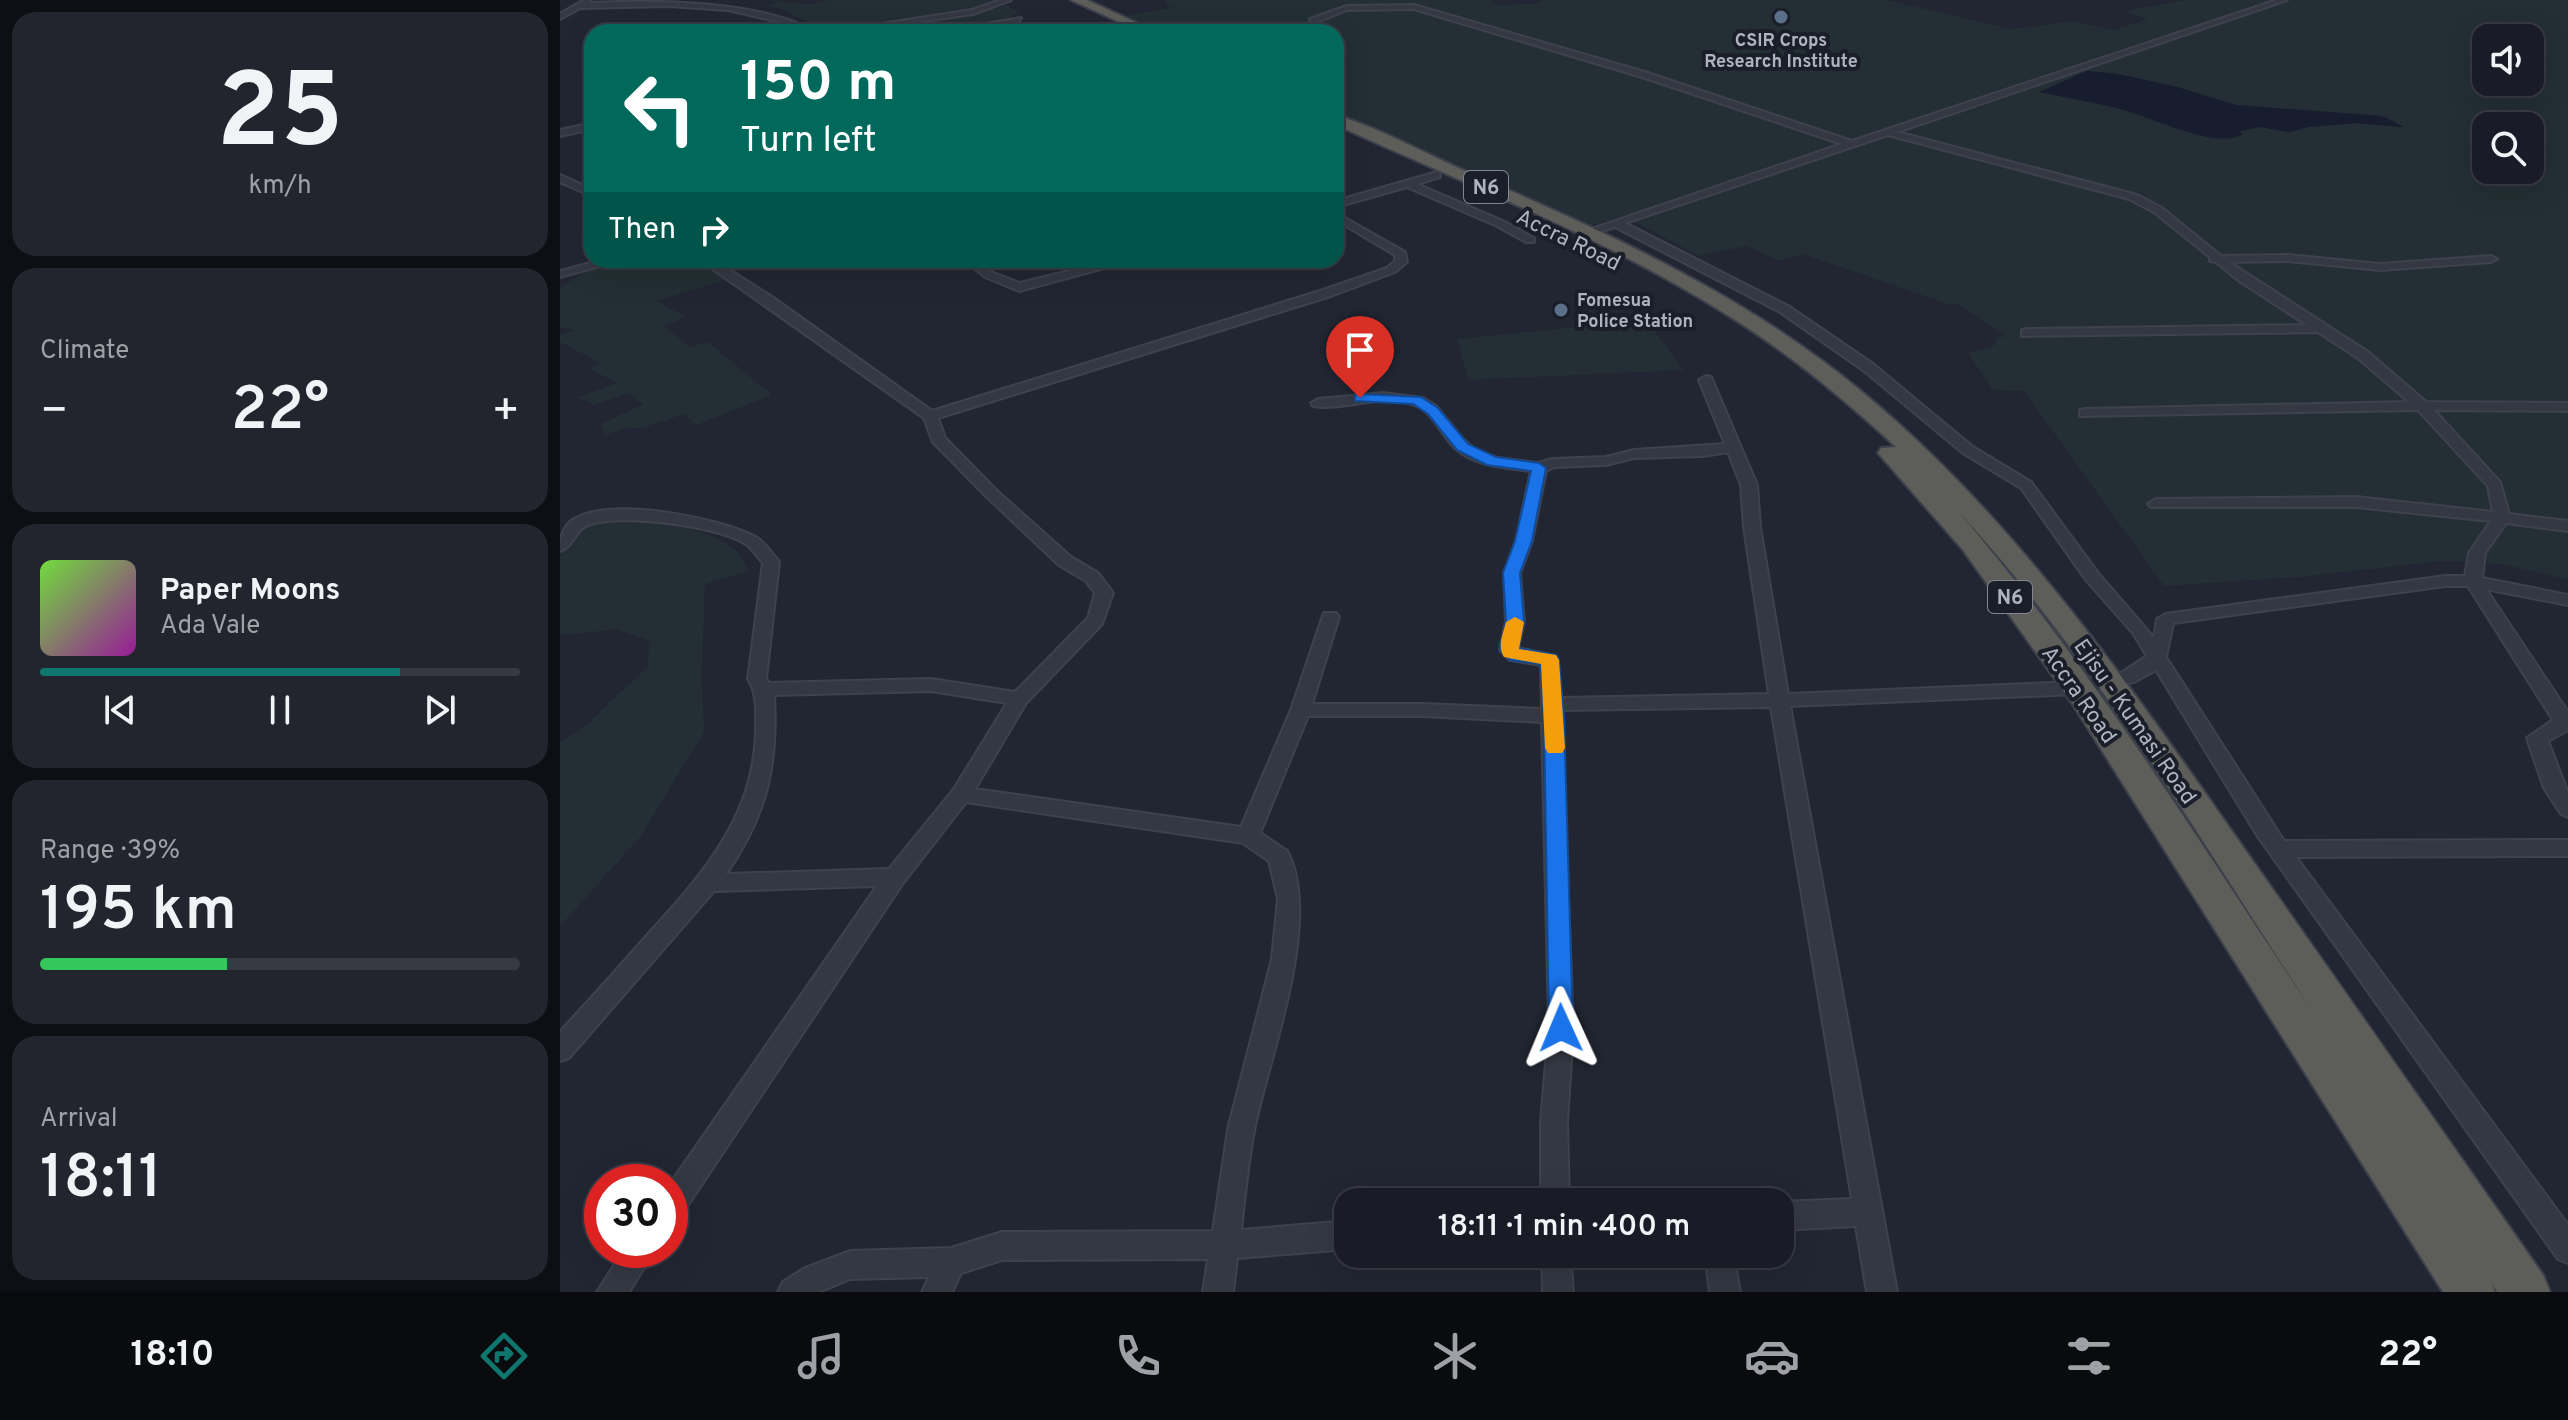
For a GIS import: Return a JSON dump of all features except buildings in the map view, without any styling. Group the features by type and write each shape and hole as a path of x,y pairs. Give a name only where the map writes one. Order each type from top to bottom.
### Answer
{"highway":[{"path":"1060,0 1114,24"},
{"path":"1077,0 1132,24"},
{"name":"Accra Road","path":"1344,123 1635,257"},
{"name":"Accra Road","path":"1344,133 1423,180 1662,285 1735,328 1812,384 1878,442 1942,510 2077,688 2326,1064 2471,1292"},
{"name":"Ejisu - Kumasi Road","path":"1635,257 1686,283 1787,345 1891,428 1983,521 2111,681 2526,1292"}],"street":[{"path":"560,17 590,0"},
{"path":"889,24 973,12 1008,0"},
{"path":"1585,233 2284,0"},
{"path":"579,6 708,1 764,10 795,24"},
{"path":"1315,24 1315,18 1329,13 1387,6 1414,7 1645,75 1851,144"},
{"path":"995,24 1018,20"},
{"path":"560,133 584,128"},
{"path":"1887,132 2133,197 2158,210 2214,259 2363,355 2422,406 2495,485 2502,517 2477,553 2473,581 2556,712 2567,722 2537,738 2554,788 2568,809"},
{"path":"560,178 584,189"},
{"path":"1344,202 1423,180 1530,240"},
{"path":"930,416 1327,293 1391,270 1401,262 1401,254 1344,221"},
{"path":"1616,223 1784,309 1868,367 1968,450 2026,485 2092,576 2140,630 2278,849 2568,1249"},
{"path":"2214,259 2304,259 2380,267 2491,259"},
{"path":"562,274 585,268"},
{"path":"688,1182 895,877 961,794 1019,699 1096,620 1104,593 1092,577 1065,561 992,494 938,439 930,416 718,268"},
{"path":"980,268 1019,287 1096,268"},
{"path":"2026,333 2324,328"},
{"path":"1706,380 1749,485 1752,527 1780,699 1882,1292"},
{"path":"1318,403 1360,398 1416,400 1433,411 1462,447 1493,461 1539,468 1552,463 1606,461 1634,454 1703,452 1735,447"},
{"path":"2085,413 2422,406 2568,407"},
{"path":"1539,468 1524,541 1512,573 1515,621 1509,650 1516,656 1550,660 1554,710 1561,1028 1554,1122 1555,1188"},
{"path":"2156,504 2356,502 2568,526"},
{"path":"560,528 612,514 684,519 751,540 771,562 757,679 764,689 766,765 752,811 730,853 708,883 560,1050"},
{"path":"560,546 578,523"},
{"path":"1301,710 1554,710 2077,688 2137,675 2155,658 2162,643 2161,630 2166,619 2445,581 2473,581 2568,600"},
{"path":"1248,836 1301,710 1330,617"},
{"path":"764,689 931,685 1019,699"},
{"path":"961,794 1248,836 1279,857 1289,899 1284,959 1241,1129 1218,1292"},
{"path":"2278,849 2568,848"},
{"path":"708,883 895,877"},
{"path":"1794,1215 1868,1212"},
{"path":"793,1292 815,1278 850,1265 951,1262 1002,1246 1227,1245 1334,1236"},
{"path":"937,1292 951,1262"},
{"path":"612,1292 629,1268"},
{"path":"1557,1268 1558,1292"},
{"path":"1721,1268 1725,1292"}],"shaded area":[{"path":"761,0 810,4 830,0 1002,0 991,6 998,9 1005,4 1021,14 1011,16 1016,19 986,24 809,24 782,9 766,6 778,2"},
{"path":"1164,0 1490,0 1494,5 1535,4 1543,0 1887,0 2012,29 2074,21 2113,30 2148,19 2123,11 2185,0 2568,0 2568,580 2503,564 2443,561 2300,577 2164,586 2024,391 1993,390 1968,353 1995,345 1996,338 2007,336 1957,304 1948,304 1802,254 1779,261 1746,246 1699,256 1624,216 1588,226 1344,115 1344,24 1146,24 1126,15 1170,8","holes":["2087,71 2118,74 2177,87 2236,105 2382,116 2404,127 2356,123 2308,127 2290,132 2260,127 2239,131 2169,126 2121,109 2040,92"]},
{"path":"591,268 708,268 726,280 657,301 686,317 664,326 689,347 708,342 772,395 696,425 685,414 639,429 630,427 605,435 601,424 643,404 629,393 593,405 579,397 617,383 588,368 600,363 560,342 560,335 574,330 560,327 560,288"},
{"path":"1646,320 1684,370 1468,380 1457,339"},
{"path":"622,519 676,526 714,537 729,545 741,557 748,572 705,584 704,732 641,836 560,926 560,742 585,726 647,667 650,641 616,629 568,635 560,633 560,555 578,529"}],"water":[{"path":"2087,71 2118,74 2177,87 2236,105 2382,116 2404,127 2356,123 2308,127 2290,132 2260,127 2240,131 2242,135 2230,138 2215,138 2183,131 2113,107 2039,92"}],"slow traffic":[{"path":"1515,622 1509,645 1511,653 1550,660 1555,748"}],"place":[{"name":"CSIR Crops Research Institute","path":"1781,17"},
{"name":"Fomesua Police Station","path":"1561,310"}],"route":[{"path":"1360,398 1416,400 1433,411 1462,447 1493,461 1539,468 1524,541 1512,573 1515,621 1509,650 1516,656 1550,660 1561,1028"}]}
